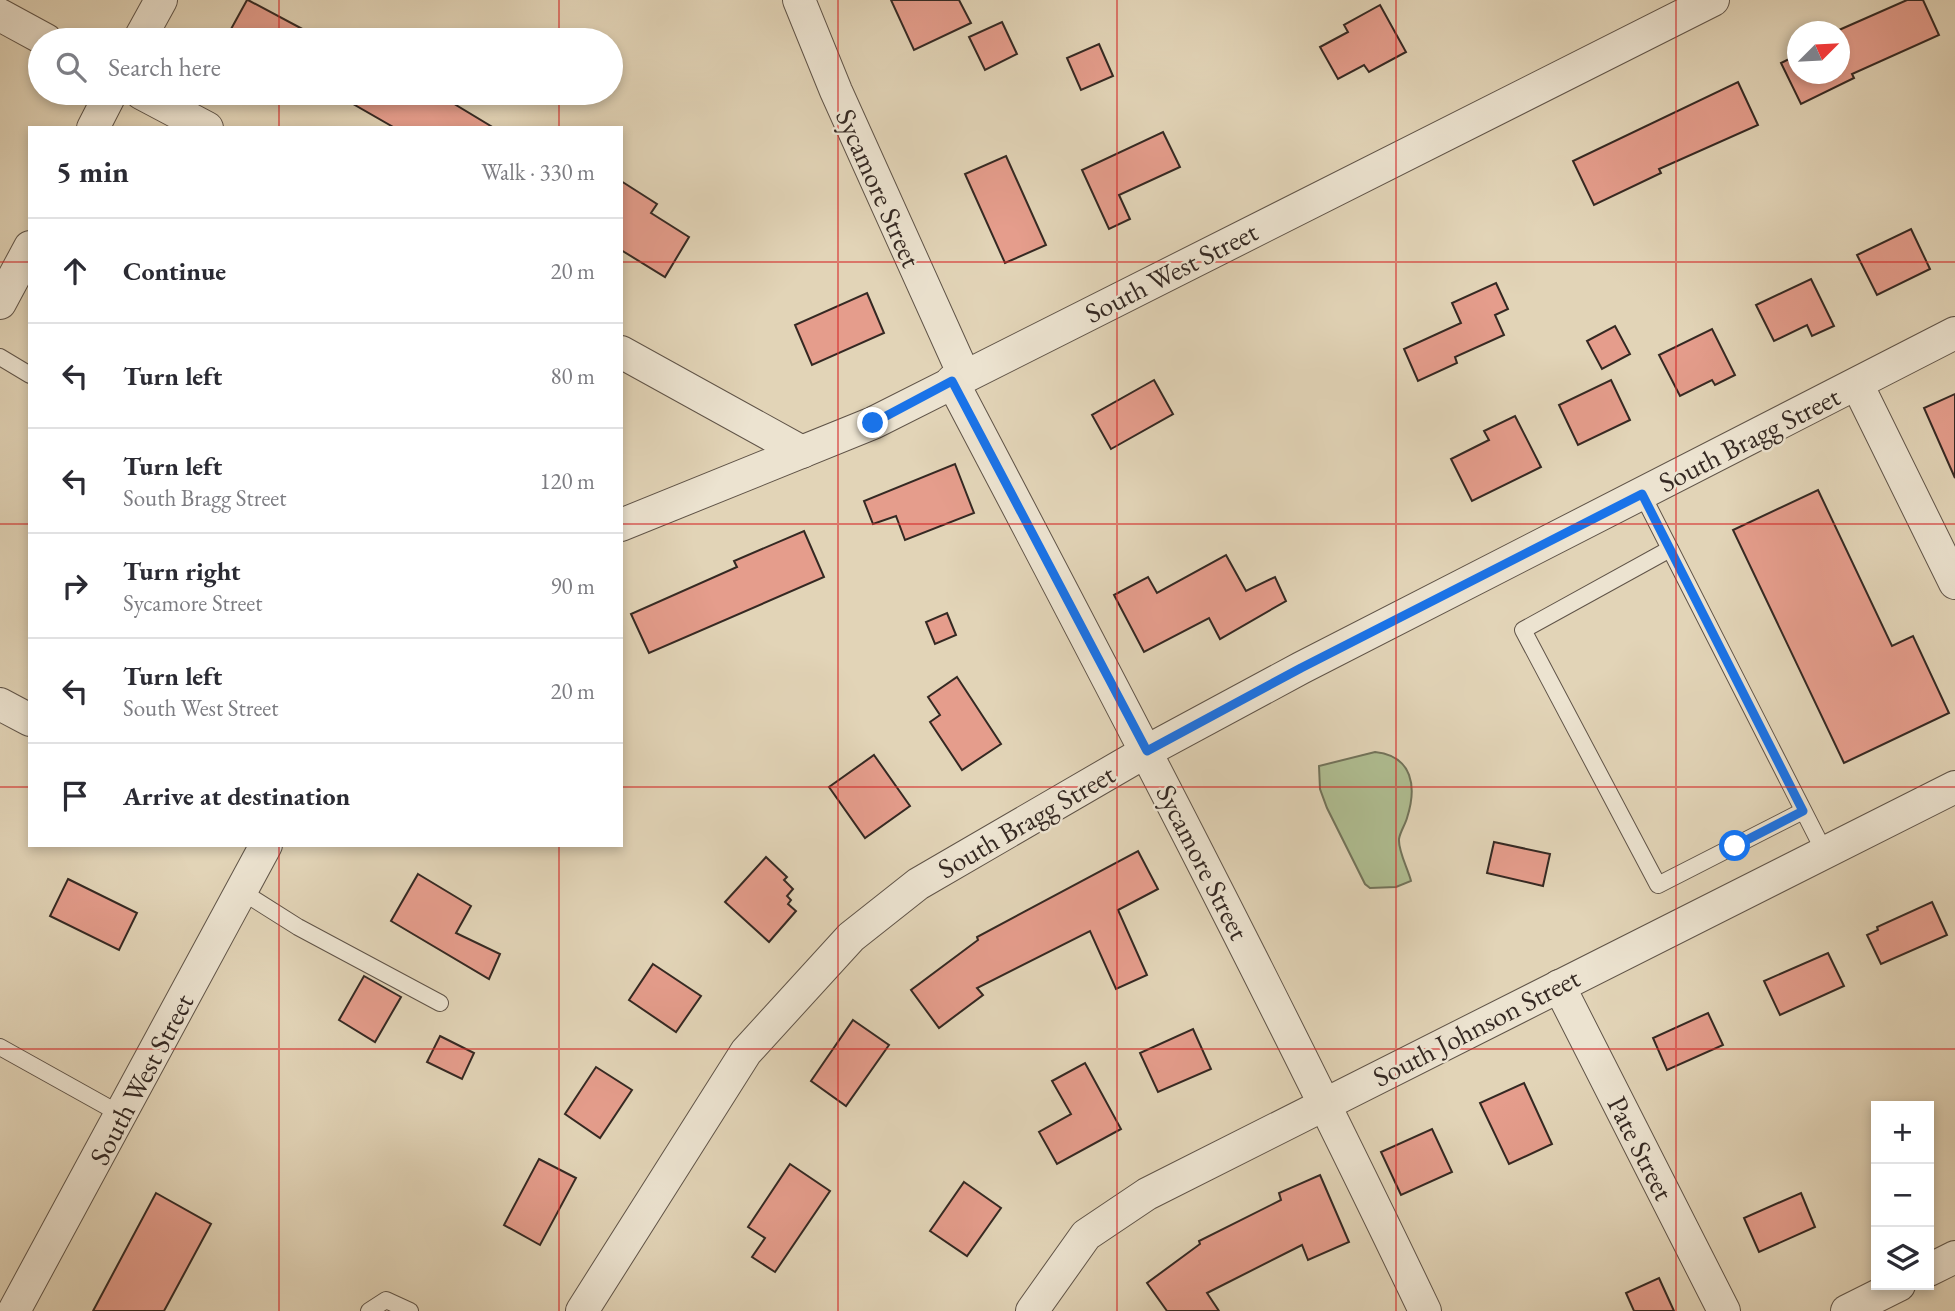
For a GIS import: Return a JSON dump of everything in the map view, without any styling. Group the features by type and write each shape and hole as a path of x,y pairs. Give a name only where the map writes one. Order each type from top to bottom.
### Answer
{"street":[{"path":"146,28 161,0"},
{"name":"Sycamore Street","path":"799,0 958,378 1325,1103 1425,1311"},
{"name":"South West Street","path":"623,524 873,423 1713,0"},
{"path":"0,15 28,30"},
{"path":"94,126 105,105"},
{"path":"164,105 203,126"},
{"path":"0,303 28,251"},
{"name":"South Bragg Street","path":"582,1311 746,1052 851,937 918,884 1147,751 1301,668 1955,333"},
{"path":"623,353 802,452"},
{"path":"1857,384 1955,583"},
{"path":"0,704 28,719"},
{"name":"South Johnson Street","path":"1032,1311 1086,1236 1147,1194 1955,788"},
{"name":"South West Street","path":"14,1311 242,891 261,847"},
{"name":"Pate Street","path":"1559,986 1724,1311"},
{"path":"1934,1268 1955,1257"},
{"path":"1847,1311 1889,1290"}],"lane":[{"path":"0,357 28,374"},
{"path":"1642,494 1825,853"},
{"path":"1670,549 1523,630 1658,885 1803,811"},
{"path":"242,891 298,927 440,1003"},
{"path":"0,1047 122,1115"},
{"path":"369,1311 386,1300 410,1311"}],"green space":[{"path":"1375,752 1388,755 1404,766 1411,785 1410,806 1399,844 1411,881 1396,887 1370,888 1365,884 1320,789 1319,766"}],"building":[{"path":"248,0 300,28 232,28"},
{"path":"891,0 959,0 971,23 914,50"},
{"path":"1907,0 1923,0 1939,35 1852,74 1854,78 1850,80 1850,25"},
{"path":"1380,5 1406,52 1369,72 1364,65 1338,79 1320,47 1348,32 1344,25"},
{"path":"1002,22 1017,54 985,70 969,37"},
{"path":"1099,44 1113,76 1081,90 1067,58"},
{"path":"1787,60 1787,75 1781,63"},
{"path":"1738,82 1758,125 1659,169 1661,173 1594,205 1573,161"},
{"path":"1791,84 1842,84 1801,104"},
{"path":"355,105 456,105 491,126 392,126"},
{"path":"1163,132 1180,167 1119,195 1130,219 1109,229 1082,170"},
{"path":"1006,156 1046,245 1005,263 965,174"},
{"path":"623,182 657,204 651,213 689,237 665,277 623,251"},
{"path":"1911,229 1930,269 1877,295 1857,255"},
{"path":"1811,279 1834,326 1812,336 1807,325 1774,341 1756,305"},
{"path":"1496,283 1508,309 1495,315 1504,335 1455,357 1457,363 1418,381 1404,349 1461,323 1452,303"},
{"path":"867,293 884,333 812,365 795,325"},
{"path":"1615,326 1630,354 1602,369 1587,341"},
{"path":"1712,329 1735,375 1715,385 1712,380 1680,396 1659,355"},
{"path":"1154,380 1173,414 1111,449 1092,415"},
{"path":"1611,380 1630,420 1578,445 1559,405"},
{"path":"1955,394 1955,478 1924,408"},
{"path":"1515,416 1541,467 1472,501 1451,459 1489,440 1484,431"},
{"path":"955,464 974,513 905,540 896,516 873,524 864,501"},
{"path":"1818,490 1892,646 1913,636 1949,713 1844,763 1733,530"},
{"path":"804,531 824,577 649,653 631,614 737,567 734,561"},
{"path":"1226,555 1246,591 1275,577 1286,601 1220,639 1209,618 1144,652 1114,595 1148,577 1157,593"},
{"path":"947,613 956,635 935,644 926,622"},
{"path":"957,677 1001,744 962,770 930,722 940,715 928,697"},
{"path":"874,755 910,806 865,838 829,787"},
{"path":"1494,842 1550,854 1543,886 1487,873"},
{"path":"1138,851 1158,889 1118,910 1147,975 1116,989 1090,931 977,988 983,995 939,1028 911,990 978,940 977,937"},
{"path":"766,857 787,877 784,880 793,889 787,896 791,900 788,904 796,911 769,942 725,902"},
{"path":"418,874 471,906 456,933 500,954 489,979 391,921"},
{"path":"68,879 137,913 119,950 50,916"},
{"path":"1932,902 1947,935 1881,964 1867,935 1878,930 1877,927"},
{"path":"1828,953 1844,986 1780,1015 1764,981"},
{"path":"653,964 701,996 676,1032 629,1000"},
{"path":"364,976 401,997 375,1042 339,1020"},
{"path":"1708,1013 1723,1045 1667,1070 1653,1038"},
{"path":"853,1020 889,1045 846,1106 811,1081"},
{"path":"1193,1029 1211,1069 1158,1092 1140,1053"},
{"path":"440,1036 474,1053 462,1079 427,1062"},
{"path":"1085,1063 1121,1129 1057,1164 1039,1132 1071,1114 1052,1081"},
{"path":"596,1067 632,1090 600,1138 565,1114"},
{"path":"1524,1083 1552,1144 1509,1164 1480,1103"},
{"path":"1432,1129 1452,1172 1401,1195 1381,1152"},
{"path":"539,1159 576,1178 540,1245 504,1225"},
{"path":"790,1164 830,1191 775,1272 752,1257 765,1238 748,1227"},
{"path":"1320,1175 1349,1242 1308,1260 1302,1245 1207,1293 1219,1311 1167,1311 1147,1283 1200,1244 1199,1241 1281,1200 1279,1193"},
{"path":"964,1182 1001,1208 967,1256 930,1231"},
{"path":"156,1193 211,1224 164,1311 93,1311"},
{"path":"1801,1193 1815,1227 1759,1252 1744,1218"},
{"path":"1659,1278 1674,1311 1634,1311 1626,1293"}],"route":[{"path":"873,423 952,381 1147,751 1301,668 1642,494 1803,811 1735,846"}]}
